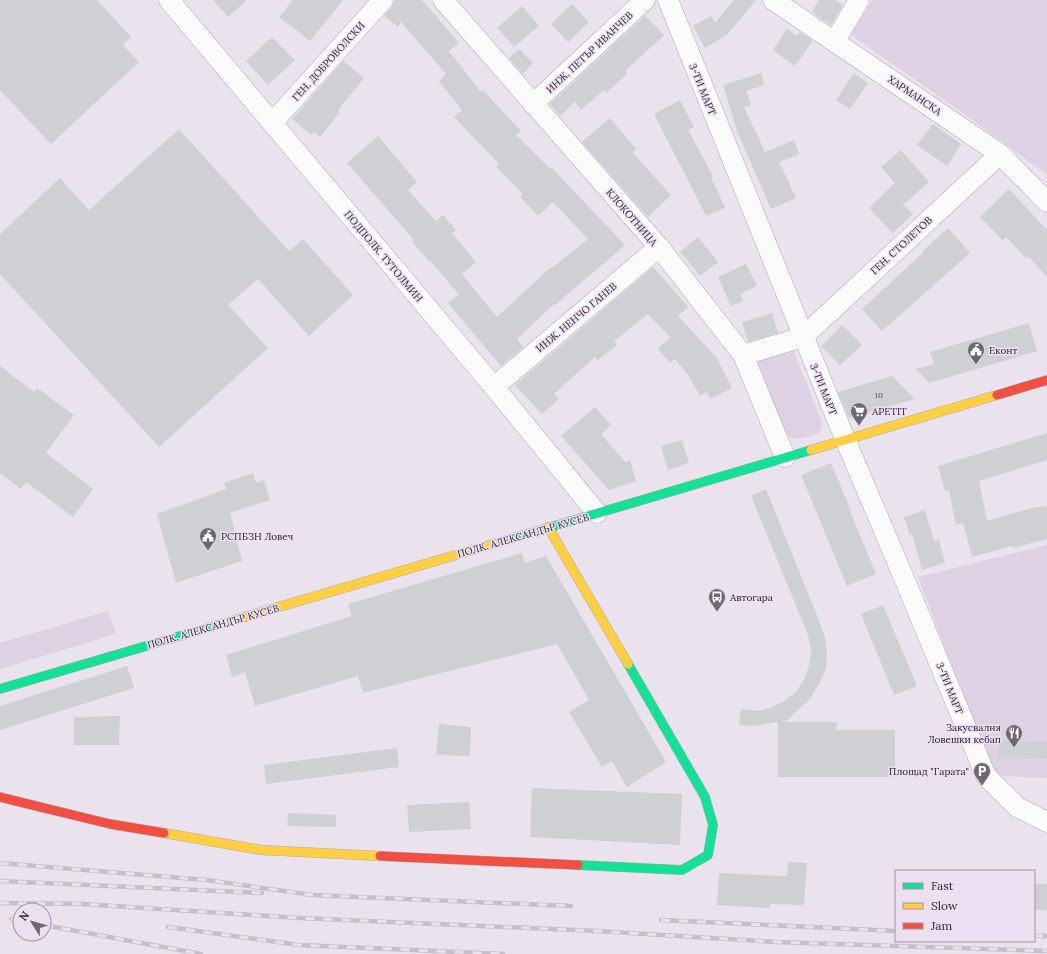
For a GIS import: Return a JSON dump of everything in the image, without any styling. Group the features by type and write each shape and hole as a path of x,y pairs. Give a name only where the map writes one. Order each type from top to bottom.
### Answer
{"street":[{"name":"ПОДПОЛК. ТУТОЛМИН","path":"169,0 494,387 597,513"},
{"name":"ГЕН. ДОБРОВОЛСКИ","path":"272,123 383,0"},
{"name":"КЛОКОТНИЦА","path":"443,0 659,247 743,355 785,457"},
{"name":"ИНЖ. ПЕТЪР ИВАНЧЕВ","path":"533,104 644,0"},
{"name":"3-ТИ МАРТ","path":"668,0 803,337 986,776 1017,808 1047,822"},
{"name":"ХАРМАНСКА","path":"773,0 1000,154 1047,202"},
{"path":"835,41 859,0"},
{"name":"ГЕН. СТОЛЕТОВ","path":"803,337 1000,154"},
{"name":"ИНЖ. НЕНЧО ГАНЕВ","path":"494,387 659,247"},
{"path":"743,355 803,337"},
{"name":"ПОЛК. АЛЕКСАНДЪР КУСЕВ","path":"0,689 1047,380"},
{"path":"0,797 110,824 261,850 682,870 708,855 713,825 705,797 548,527"}],"shaded area":[{"path":"872,0 1047,0 1047,175 970,118 851,35"},
{"path":"792,347 821,420 822,427 819,433 797,439 786,433 756,359"},
{"path":"1047,545 1047,778 996,776 982,746 918,577"},
{"path":"108,611 116,634 0,669 0,643"}],"building":[{"path":"0,0 97,0 131,37 123,45 139,62 51,144 0,90"},
{"path":"213,0 247,0 228,17"},
{"path":"293,0 343,0 310,41 279,17"},
{"path":"394,0 422,0 459,43 449,51 481,92 483,90 521,131 516,135 551,169 552,168 625,245 555,305 554,304 517,339 523,347 501,366 448,303 459,295 431,261 430,262 412,242 414,240 347,163 378,136 417,182 408,190 436,221 443,215 456,230 452,233 476,262 462,274 497,317 551,267 552,268 588,239 553,202 538,216 520,197 523,194 496,167 499,164 454,117 462,110 439,81 446,74 401,22 398,27 384,16 392,7"},
{"path":"734,0 756,0 727,35 705,48 693,26 711,16 715,23"},
{"path":"819,0 835,0 843,5 831,25 812,12"},
{"path":"572,4 589,22 568,42 551,24"},
{"path":"522,6 539,26 514,47 497,28"},
{"path":"645,16 664,35 625,71 627,74 606,93 604,90 581,110 575,102 560,116 550,104"},
{"path":"787,29 797,36 800,32 813,41 795,66 773,50"},
{"path":"272,37 295,60 268,85 246,61"},
{"path":"519,49 533,63 523,74 509,58"},
{"path":"343,61 364,78 338,110 340,112 320,137 314,132 311,135 292,119"},
{"path":"761,73 764,85 746,91 751,105 744,107 765,152 794,140 799,154 779,162 796,198 771,209 737,131 723,85"},
{"path":"854,73 868,83 850,109 836,100"},
{"path":"680,100 694,127 688,130 713,176 711,177 725,208 706,216 654,114"},
{"path":"610,118 636,149 632,152 671,195 648,217 582,142"},
{"path":"933,124 961,144 947,166 917,145"},
{"path":"179,129 289,251 303,239 353,295 309,336 258,279 228,305 268,348 159,447 0,274 0,234 60,178 89,210"},
{"path":"901,150 929,182 903,205 913,214 893,233 869,208 895,183 881,167"},
{"path":"1009,189 1047,230 1047,277 1028,256 1026,258 1006,237 1003,241 980,217"},
{"path":"948,228 970,253 882,331 862,309"},
{"path":"698,237 718,262 700,276 680,252"},
{"path":"746,264 757,286 740,294 743,301 731,306 718,277"},
{"path":"653,267 688,307 678,316 716,357 732,388 710,399 707,392 700,396 688,375 675,359 670,363 658,349 670,337 648,314 614,341 617,345 598,360 595,357 554,394 559,399 542,414 515,385"},
{"path":"772,313 778,333 748,342 742,322"},
{"path":"1029,323 1037,351 929,383 916,369 934,364 930,352"},
{"path":"842,325 862,345 840,365 821,346"},
{"path":"0,366 34,392 37,388 74,415 46,453 93,489 73,517 26,482 21,489 0,473"},
{"path":"892,376 915,399 849,418 838,392"},
{"path":"595,407 611,425 601,434 625,462 630,460 636,481 609,490 561,436"},
{"path":"1047,433 1047,460 979,481 987,521 1031,508 1047,506 1047,539 1013,548 1012,546 972,557 963,523 956,525 949,490 945,491 938,466"},
{"path":"682,440 689,463 668,470 661,446"},
{"path":"831,463 876,574 847,586 801,475"},
{"path":"253,473 256,483 264,480 270,500 230,513 242,561 176,583 157,514 226,489 224,483"},
{"path":"766,489 820,623 825,638 827,652 826,668 819,684 809,700 786,721 755,726 739,725 741,709 757,711 770,708 784,701 795,693 804,680 809,666 811,651 808,635 751,496"},
{"path":"925,510 934,541 939,540 945,563 922,570 912,534 910,535 904,517"},
{"path":"522,553 525,563 546,556 666,762 627,787 612,761 602,767 569,712 589,700 557,644 363,693 358,676 255,706 245,672 232,677 226,655 352,616 348,604"},
{"path":"883,605 917,686 894,695 861,614"},
{"path":"127,666 134,688 0,730 0,706"},
{"path":"120,716 119,745 74,745 74,717"},
{"path":"778,722 837,722 836,730 895,730 895,777 778,777"},
{"path":"439,724 471,727 470,756 436,755"},
{"name":"Закусвалня Ловешки кебап","path":"999,741 1047,742 1047,759 998,758"},
{"path":"397,748 399,767 266,784 264,765"},
{"path":"532,788 682,794 680,845 530,837"},
{"path":"469,802 471,829 409,832 407,805"},
{"path":"288,813 336,815 336,827 287,826"},
{"path":"788,862 807,863 804,905 770,904 770,908 717,905 719,873 787,876"},
{"path":"1035,884 1047,884 1047,910 1035,910"}],"railway":[{"path":"0,863 206,880 312,895 571,906"},
{"path":"0,881 262,893"},
{"path":"0,903 83,904 299,918 597,931 775,942 1047,951"},
{"path":"661,920 895,931"},
{"path":"52,926 201,954"},
{"path":"168,927 299,945 503,954"},
{"path":"1035,936 1047,936"}],"traffic: fast":[{"path":"507,540 811,450"},
{"path":"0,689 221,624"},
{"path":"578,865 682,870 708,855 713,825 705,797 628,664"}],"traffic: slow":[{"path":"811,450 997,395"},
{"path":"548,527 628,664"},
{"path":"221,624 507,540"},
{"path":"164,833 261,850 380,856"}],"traffic: jam":[{"path":"997,395 1047,380"},
{"path":"0,797 110,824 164,833"},
{"path":"380,856 578,865"}],"place":[{"name":"Еконт","path":"976,365"},
{"name":"APETIT","path":"859,426"},
{"name":"РСПБЗН Ловеч","path":"208,551"},
{"name":"Автогара","path":"717,612"},
{"name":"Закусвалня Ловешки кебап","path":"1014,748"},
{"name":"Площад \"Гарата\"","path":"982,786"}]}
